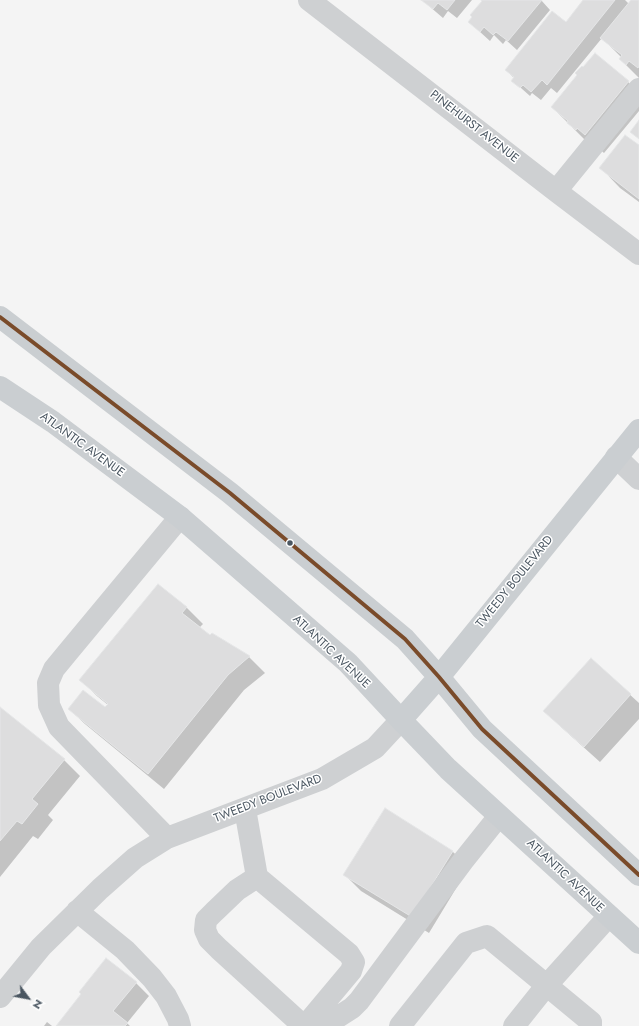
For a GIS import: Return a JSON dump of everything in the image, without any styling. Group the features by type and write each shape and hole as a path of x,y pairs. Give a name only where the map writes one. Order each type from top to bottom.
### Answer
{"main road":[{"path":"0,317 230,493 405,639 439,677 482,730 639,875"},
{"name":"ATLANTIC AVENUE","path":"0,387 53,422 180,517 348,663 448,769 639,943"},
{"name":"TWEEDY BOULEVARD","path":"401,720 439,677 639,430"}],"street":[{"name":"PINEHURST AVENUE","path":"309,0 639,254"},
{"path":"556,191 639,89"},
{"path":"616,458 639,478"},
{"path":"167,838 59,727 49,705 48,683 54,669 180,517"},
{"name":"TWEEDY BOULEVARD","path":"0,997 41,947 100,888 135,858 167,838 322,779 375,748 401,720"},
{"path":"245,809 257,877 349,954 354,962 351,971 305,1026 219,950 205,930 206,920 237,890 257,877"},
{"path":"322,1026 352,1008 359,1001 499,816"},
{"path":"77,911 125,950 152,978 166,996 180,1026"},
{"path":"514,1026 546,986 609,916"},
{"path":"400,1026 466,943 487,936 591,1022 591,1026"}],"building":[{"path":"421,0 455,0 447,10 438,3 433,9"},
{"path":"481,0 542,0 508,41 496,32 493,35 484,27 480,32 468,22 472,17 470,15 482,1"},
{"path":"583,0 615,0 547,85 542,80 531,92 523,85 520,88 511,81 514,77 505,70 552,11 566,22"},
{"path":"631,0 639,0 638,68 629,61 626,65 619,59 622,55 600,38"},
{"path":"595,53 629,81 585,135 577,128 576,130 567,123 568,121 551,107 577,75 575,73 582,66 583,67"},
{"path":"639,120 639,139 630,132"},
{"path":"625,135 639,145 639,199 599,168"},
{"path":"158,584 187,607 182,613 210,635 212,633 250,656 228,675 148,774 68,709 83,690 105,707 108,704 79,680"},
{"path":"591,658 631,694 584,747 543,711"},
{"path":"0,707 65,759 32,799 38,804 22,824 17,821 0,841"},
{"path":"385,808 453,851 412,917 343,875"},
{"path":"106,958 137,982 113,1011 128,1023 125,1026 56,1026 81,994 79,992"}],"transit line":[{"path":"0,317 230,493 405,639 482,729 639,875"}]}
